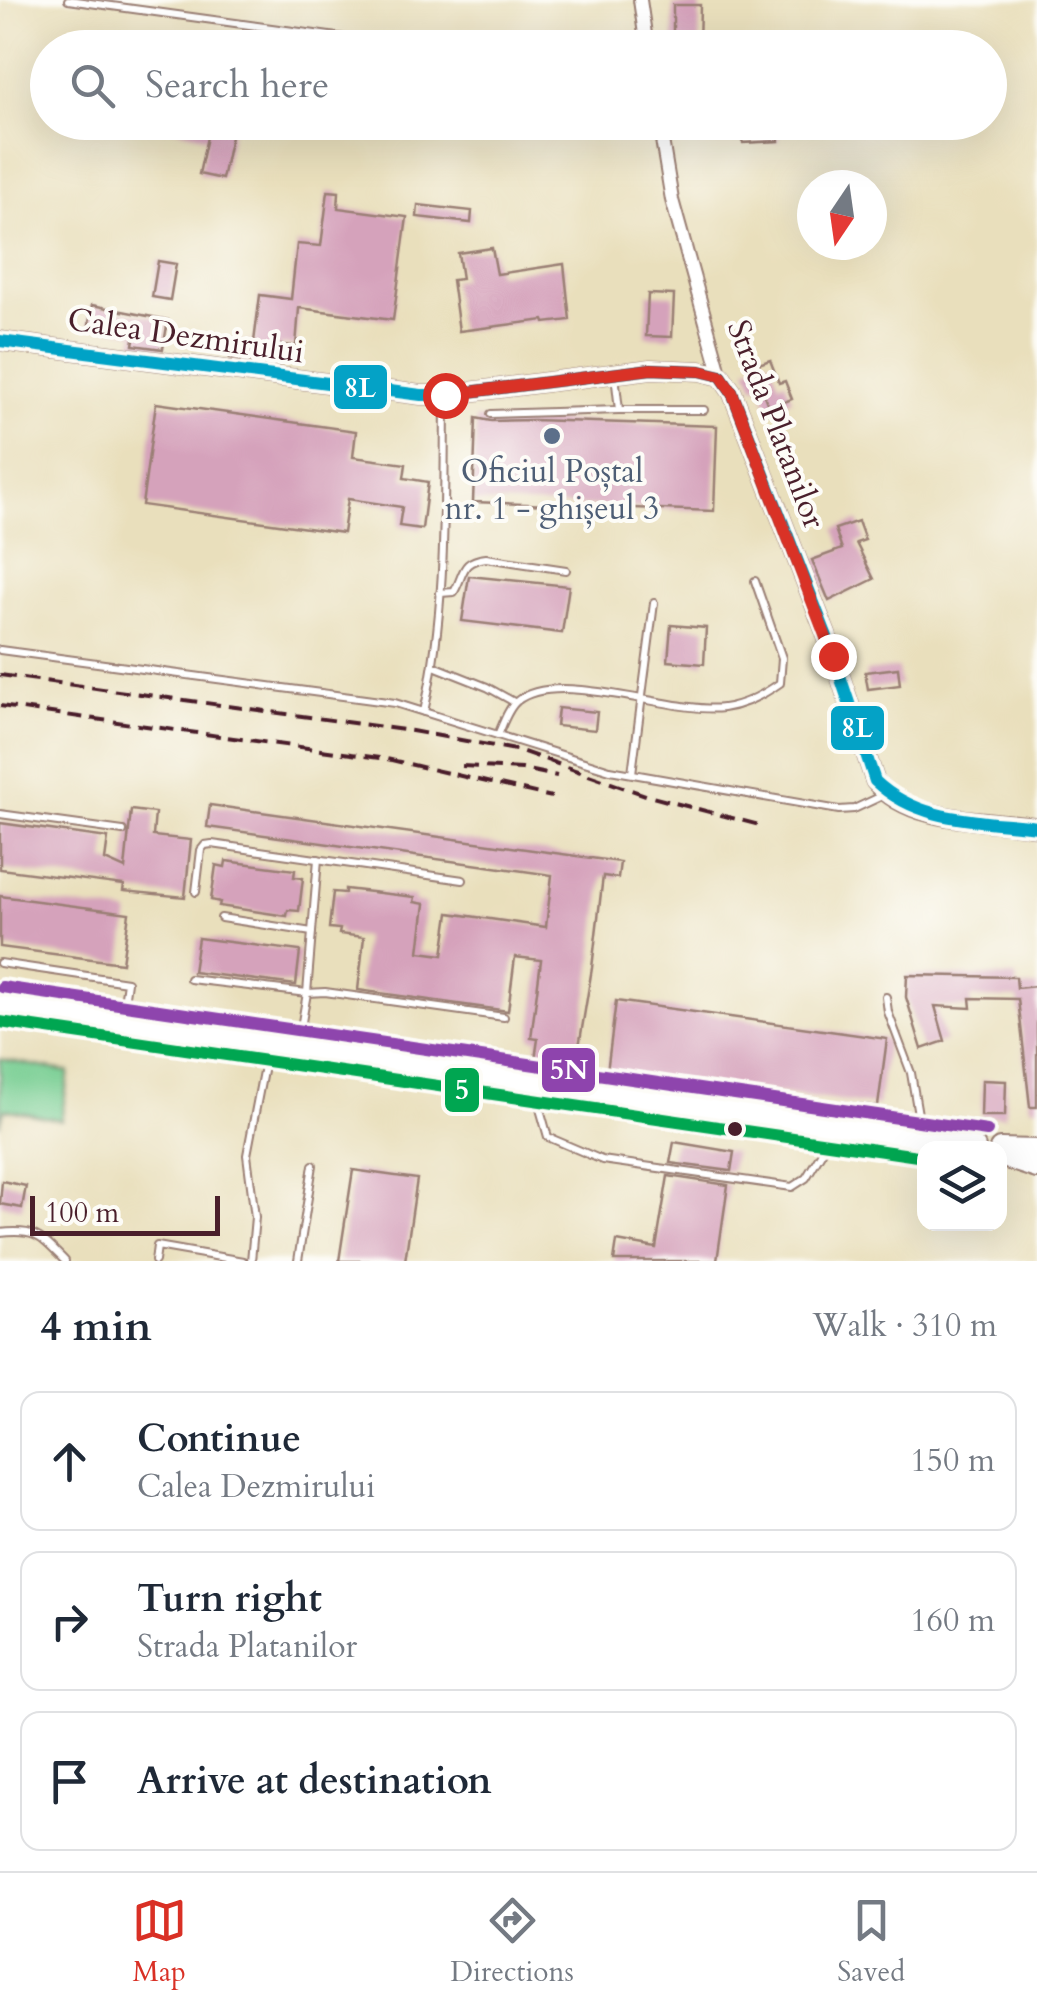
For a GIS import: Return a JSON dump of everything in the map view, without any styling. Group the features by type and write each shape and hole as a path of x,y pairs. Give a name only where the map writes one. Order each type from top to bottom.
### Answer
{"main road":[{"name":"Calea Dezmirului","path":"0,341 394,393 445,395 651,369 721,376"},
{"name":"Strada Platanilor","path":"721,376 732,392 826,634 870,770 886,794"},
{"path":"886,794 928,814 1037,827"},
{"path":"0,1004 934,1141"},
{"path":"1007,1152 1037,1150"},
{"path":"1007,1153 1037,1158"},
{"path":"1007,1155 1037,1168"}],"street":[{"path":"640,0 644,30"},
{"name":"Strada Platanilor","path":"663,140 672,200 721,376"}],"lane":[{"path":"68,0 286,30"},
{"path":"615,374 619,410"},
{"path":"424,712 434,666 440,594 445,395"},
{"path":"491,414 704,410"},
{"path":"440,594 454,592 466,564 474,559 566,570"},
{"path":"498,735 514,702 534,691 563,689 699,708 726,708 758,698 780,683 782,658 754,581"},
{"path":"632,773 654,602"},
{"path":"0,650 395,703 610,770 838,810 854,809 886,794"},
{"path":"434,666 514,702"},
{"path":"0,814 123,831"},
{"path":"196,892 201,850 212,844 463,880"},
{"path":"298,1046 307,994 318,859"},
{"path":"221,918 312,932"},
{"path":"0,963 127,982 122,1022"},
{"path":"190,979 307,994 325,992 504,1017"},
{"path":"886,997 911,1073 922,1139"},
{"path":"155,1261 157,1246 247,1261 254,1217 246,1156 269,1042"},
{"path":"532,1082 548,1137 618,1163 792,1187 806,1178 837,1127"},
{"path":"298,1261 313,1165"},
{"path":"0,1233 33,1233 64,1261"}],"green space":[{"path":"0,1059 69,1072 61,1120 4,1109 0,1126"}],"building":[{"path":"673,5 700,5 699,30 673,30"},
{"path":"206,140 230,140 222,179 199,174"},
{"path":"741,140 779,141 743,143"},
{"path":"328,191 339,192 338,208 407,217 393,320 299,308 296,346 281,345 278,364 230,358 232,340 254,342 260,295 291,299 297,244 321,246"},
{"path":"418,205 472,211 471,223 417,217"},
{"path":"492,248 497,274 564,264 570,320 459,331 452,280 462,279 458,253"},
{"path":"158,261 176,264 170,300 152,297"},
{"path":"648,294 674,295 672,337 646,336"},
{"path":"92,305 168,320 163,349 133,345 135,333 89,324"},
{"path":"770,360 779,383 785,381 792,399 769,408 760,385 754,387 747,368"},
{"path":"156,403 356,431 353,457 406,464 404,478 428,482 422,529 399,526 402,507 348,499 343,533 142,505"},
{"path":"476,418 717,426 714,511 473,502"},
{"path":"858,521 865,540 856,543 874,579 829,601 812,560 842,549 835,529"},
{"path":"469,576 569,586 562,633 462,621"},
{"path":"671,625 706,628 704,664 668,661"},
{"path":"898,668 900,685 868,689 865,672"},
{"path":"558,708 597,712 595,730 556,726"},
{"path":"210,805 620,862 618,878 603,876 575,1071 534,1066 538,1039 531,1038 541,960 515,957 508,1011 358,990 364,937 339,934 340,929 329,928 333,892 345,893 345,889 415,897 414,902 425,904 419,952 443,955 449,913 546,927 552,875 207,827"},
{"path":"131,810 155,813 153,836 191,840 185,897 123,891 124,885 0,869 0,823 108,838 105,860 125,869"},
{"path":"226,861 295,870 294,877 303,878 299,911 288,910 287,916 219,906 220,902 211,900 216,865 225,867"},
{"path":"0,896 129,913 122,963 0,947"},
{"path":"198,938 300,951 296,985 193,972"},
{"path":"907,975 1016,977 1017,988 1037,986 1037,1107 1030,1107 1018,999 970,998 971,1008 935,1006 945,1041 922,1049 906,997"},
{"path":"616,1001 887,1039 878,1106 607,1072"},
{"path":"982,1080 1006,1081 1005,1116 981,1116"},
{"path":"674,1142 734,1152 731,1171 670,1163"},
{"path":"353,1170 417,1179 405,1261 339,1261"},
{"path":"668,1176 728,1185 717,1261 614,1261 617,1241 656,1248"},
{"path":"2,1181 26,1186 22,1208 0,1204"}],"railway":[{"path":"0,675 412,731 521,751 648,796 763,826"},
{"path":"0,706 387,759 552,797"},
{"path":"462,766 522,769 557,776"}],"transit line":[{"name":"8L","path":"0,341 421,395 651,369 721,376"},
{"name":"8L","path":"721,376 732,392 826,634 875,781 892,795 931,812 1037,827"},
{"name":"5N","path":"2,987 987,1131"},
{"name":"5","path":"0,1022 917,1156"}],"place":[{"name":"Oficiul Poștal nr. 1 - ghișeul 3","path":"552,436"}],"route":[{"path":"445,395 651,369 721,376 732,392 833,656"}]}
